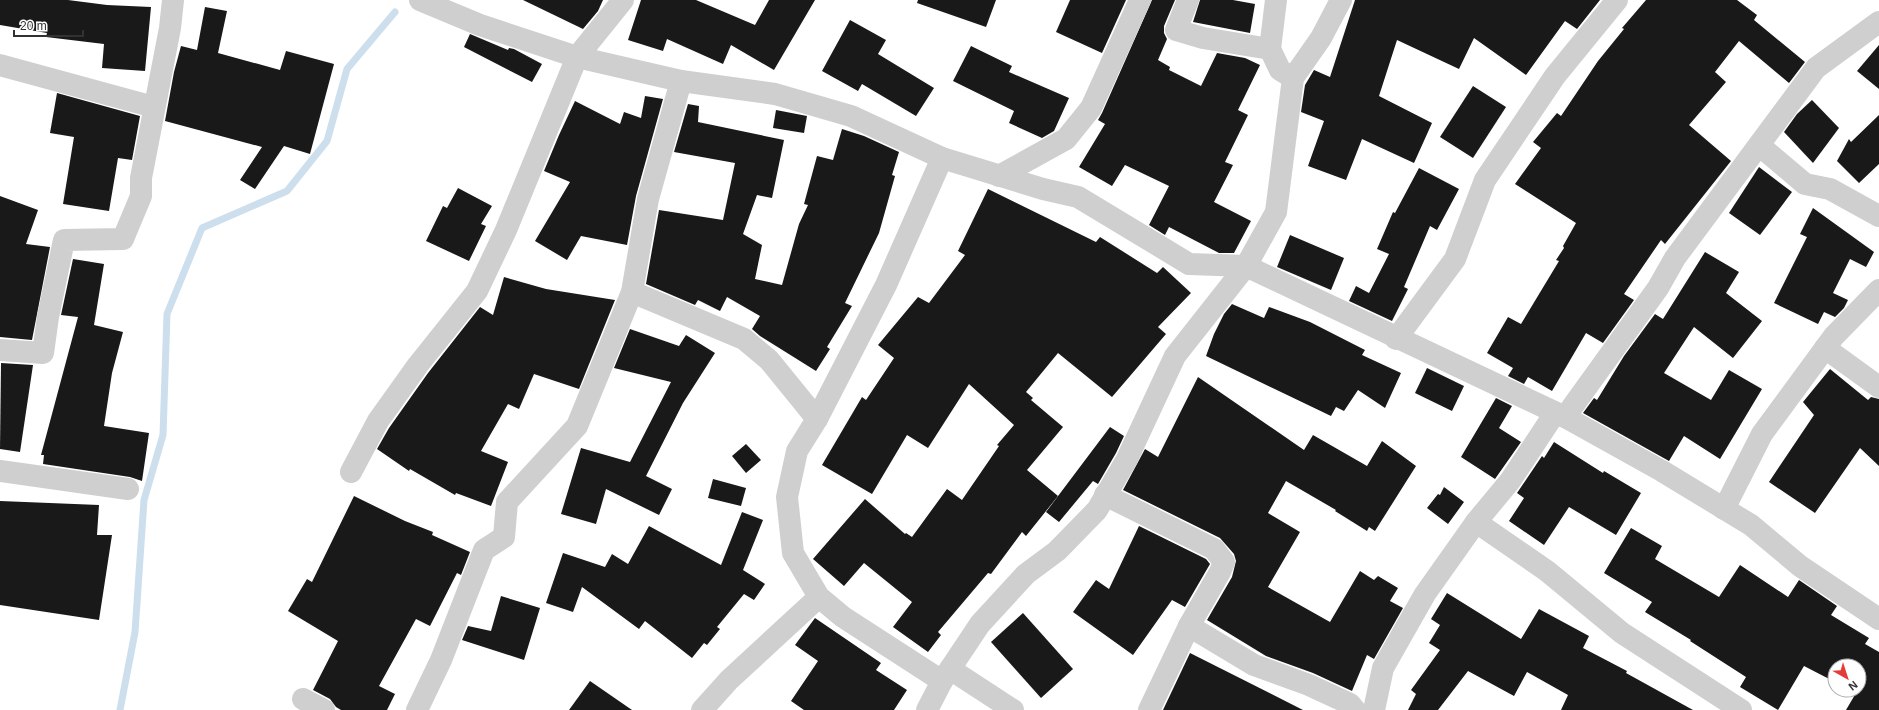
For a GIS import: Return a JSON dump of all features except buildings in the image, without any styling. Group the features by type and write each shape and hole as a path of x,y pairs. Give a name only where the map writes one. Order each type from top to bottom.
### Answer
{"street":[{"path":"0,350 43,353 48,317 64,240 123,239 141,196 141,178 170,28 173,0"},
{"path":"420,0 480,25 578,57 680,81 782,96 851,116 942,158 1043,190 1078,197 1188,264 1246,266 1396,339 1560,415 1662,471 1751,525 1800,566 1879,619"},
{"path":"351,472 378,421 387,408 418,365 477,291 506,230 578,57 623,0"},
{"path":"999,176 1066,139 1091,108 1140,0"},
{"path":"1188,0 1176,30 1203,38 1270,49"},
{"path":"1276,0 1270,49 1280,70 1293,78"},
{"path":"927,710 946,675 980,624 1026,574 1057,551 1097,510 1126,459 1175,356 1246,266 1276,212 1293,78 1321,38 1341,0"},
{"path":"1396,339 1455,259 1485,180 1555,76 1617,0"},
{"path":"1374,710 1383,668 1425,594 1476,522 1510,481 1658,288 1675,258 1816,68 1879,22"},
{"path":"0,65 154,107"},
{"path":"417,710 441,660 484,550 504,537 507,502 577,426 632,292 648,199 680,81"},
{"path":"1758,145 1805,184 1830,189 1879,216"},
{"path":"942,158 886,285 817,418 797,451 787,497 793,554 819,597 843,617 946,675 1013,710"},
{"path":"1724,509 1762,434 1834,336 1879,290"},
{"path":"632,292 744,339 769,360 817,418"},
{"path":"1825,348 1879,387"},
{"path":"0,471 128,489"},
{"path":"1105,495 1214,549 1224,562 1220,572 1189,626 1149,710"},
{"path":"1476,522 1547,571 1622,633 1741,710"},
{"path":"702,710 729,680 819,597"},
{"path":"1189,626 1254,665 1309,685 1350,704 1355,710"},
{"path":"303,699 324,710"}],"waterway":[{"path":"120,710 135,632 144,500 163,435 167,314 202,228 287,191 327,141 347,69 395,12"}]}
